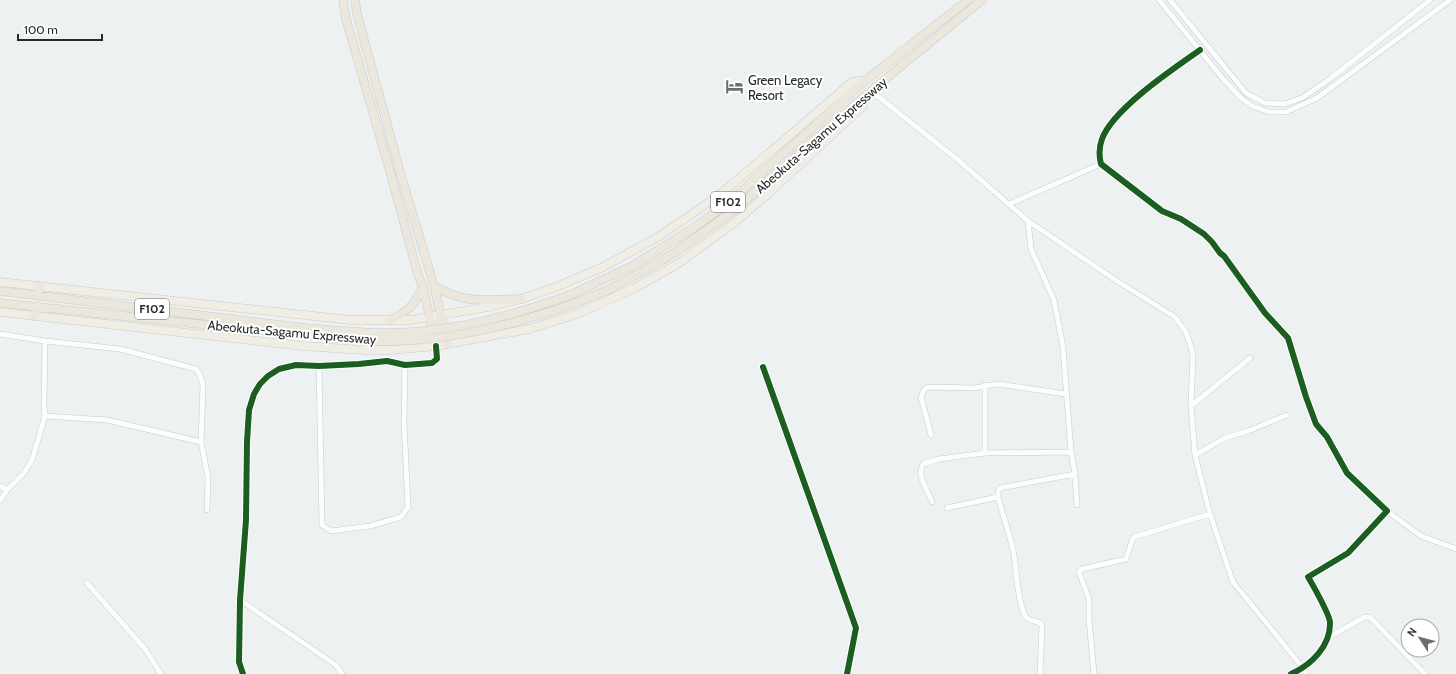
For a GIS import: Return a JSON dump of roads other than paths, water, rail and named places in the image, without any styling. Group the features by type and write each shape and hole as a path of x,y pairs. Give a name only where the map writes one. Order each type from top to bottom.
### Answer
{"highway":[{"path":"343,0 346,20 391,174 418,275 423,287 436,346"},
{"path":"355,0 357,14 400,172 434,286 447,344"},
{"name":"Abeokuta-Sagamu Expressway","path":"0,303 304,331 360,333 411,332 461,326 512,315 570,296 632,266 706,219 728,203 866,80 968,0"},
{"name":"Abeokuta-Sagamu Expressway","path":"0,292 304,331 362,341 413,340 486,330 513,323 573,304 608,290 638,274 699,236 733,211 868,93 982,0"},
{"path":"38,296 39,286"},
{"path":"434,286 463,298 484,300 521,299"},
{"path":"389,321 403,314 410,308 423,287"},
{"path":"35,316 37,306"}],"main road":[{"path":"0,282 350,320 410,320 430,318 488,307 521,299 556,287 604,267 658,237 718,196 852,82 866,80"},
{"path":"0,312 317,347 364,350 391,350 436,346 529,329 577,314 635,288 679,263 734,223 769,193 862,107 868,93"}],"street":[{"path":"1159,0 1224,80 1241,98 1252,106 1269,112 1286,112 1317,98 1450,0"},
{"path":"1170,0 1246,93 1265,103 1284,104 1302,98 1331,78 1430,0"},
{"path":"1200,50 1156,82 1117,116 1102,139 1100,150 1101,164 1162,211 1181,219 1204,234 1224,256 1265,313 1288,338 1316,424 1327,437 1347,473 1387,511 1422,536 1456,548"},
{"path":"868,93 875,94 887,103 958,160 1028,221 1176,317 1186,332 1193,354 1191,406 1195,456 1210,514 1233,582 1303,668 1306,674"},
{"path":"1009,204 1101,164"},
{"path":"1028,221 1031,249 1054,300 1063,347 1066,394 1072,452 1076,474 1077,505"},
{"path":"0,334 45,341 120,349 196,369 203,385 202,442 208,477 207,510"},
{"path":"0,501 7,490 24,473 32,460 45,416 45,341"},
{"path":"243,674 239,662 240,600 246,520 249,410 254,394 260,384 268,376 280,369 296,365 319,366 359,364 387,360 405,365 432,363 437,359 436,346"},
{"path":"1191,406 1250,358"},
{"path":"319,366 322,525 331,531 370,526 401,517 408,508 404,422 405,365"},
{"path":"763,367 856,628 847,674"},
{"path":"931,435 921,397 924,390 928,387 974,388 998,384 1066,394"},
{"path":"985,385 985,453"},
{"path":"1195,456 1225,438 1287,415"},
{"path":"45,416 107,420 202,442"},
{"path":"932,502 920,473 923,464 939,459 985,453 1072,452"},
{"path":"1040,674 1042,625 1040,622 1029,619 1026,616 1021,603 1013,552 998,497 998,492 1000,488 1076,474"},
{"path":"0,486 7,490"},
{"path":"947,508 998,497"},
{"path":"1329,637 1330,621 1308,577 1348,553 1387,511"},
{"path":"1094,674 1089,619 1089,599 1080,575 1081,570 1126,559 1134,537 1210,514"},
{"path":"87,583 145,649 161,674"},
{"path":"240,600 336,665 342,674"},
{"path":"1291,674 1303,668 1320,651 1329,637 1370,616 1425,674"}],"place":[{"name":"Green Legacy Resort","path":"735,87"}]}
